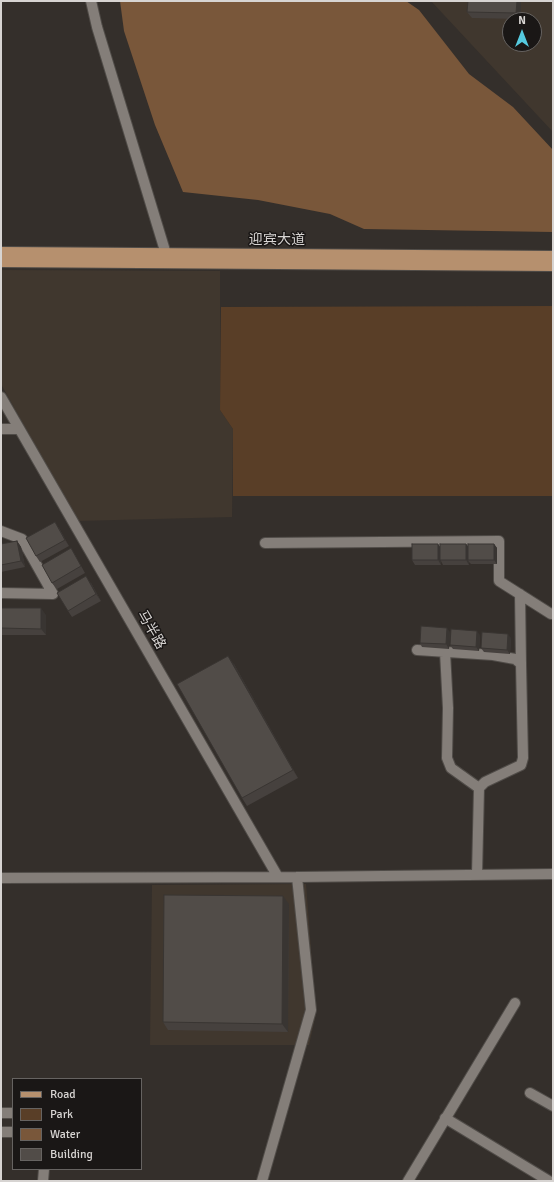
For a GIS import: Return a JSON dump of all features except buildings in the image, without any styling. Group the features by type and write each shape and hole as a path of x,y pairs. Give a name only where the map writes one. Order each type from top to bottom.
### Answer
{"main road":[{"name":"迎宾大道","path":"1,252 553,256"},
{"name":"迎宾大道","path":"1,262 553,266"}],"street":[{"path":"91,1 97,27 166,254"},
{"name":"马半路","path":"1,397 278,877"},
{"path":"1,429 19,429"},
{"path":"1,531 22,539 53,594 1,593"},
{"path":"265,543 499,541 499,581 551,614"},
{"path":"477,875 479,788 485,782 521,765 523,758 520,594"},
{"path":"417,650 493,655 514,659 521,664"},
{"path":"445,652 448,708 447,758 451,768 479,788"},
{"path":"1,878 553,874"},
{"path":"262,1181 311,1010 298,877"},
{"path":"408,1181 515,1003"},
{"path":"530,1093 553,1106"},
{"path":"1,1113 12,1113"},
{"path":"446,1118 549,1181"},
{"path":"1,1132 12,1132"},
{"path":"43,1181 44,1170"}],"shaded area":[{"path":"431,1 553,1 553,132"},
{"path":"1,270 220,271 220,410 233,429 232,517 77,521 1,384"},
{"path":"306,884 316,1014 309,1045 150,1045 152,885"}],"green space":[{"path":"553,306 553,496 233,496 233,429 220,410 221,307"}],"water":[{"path":"120,1 406,1 419,10 469,74 513,107 553,150 553,232 364,229 330,214 258,200 183,192 155,125 124,31"}]}
